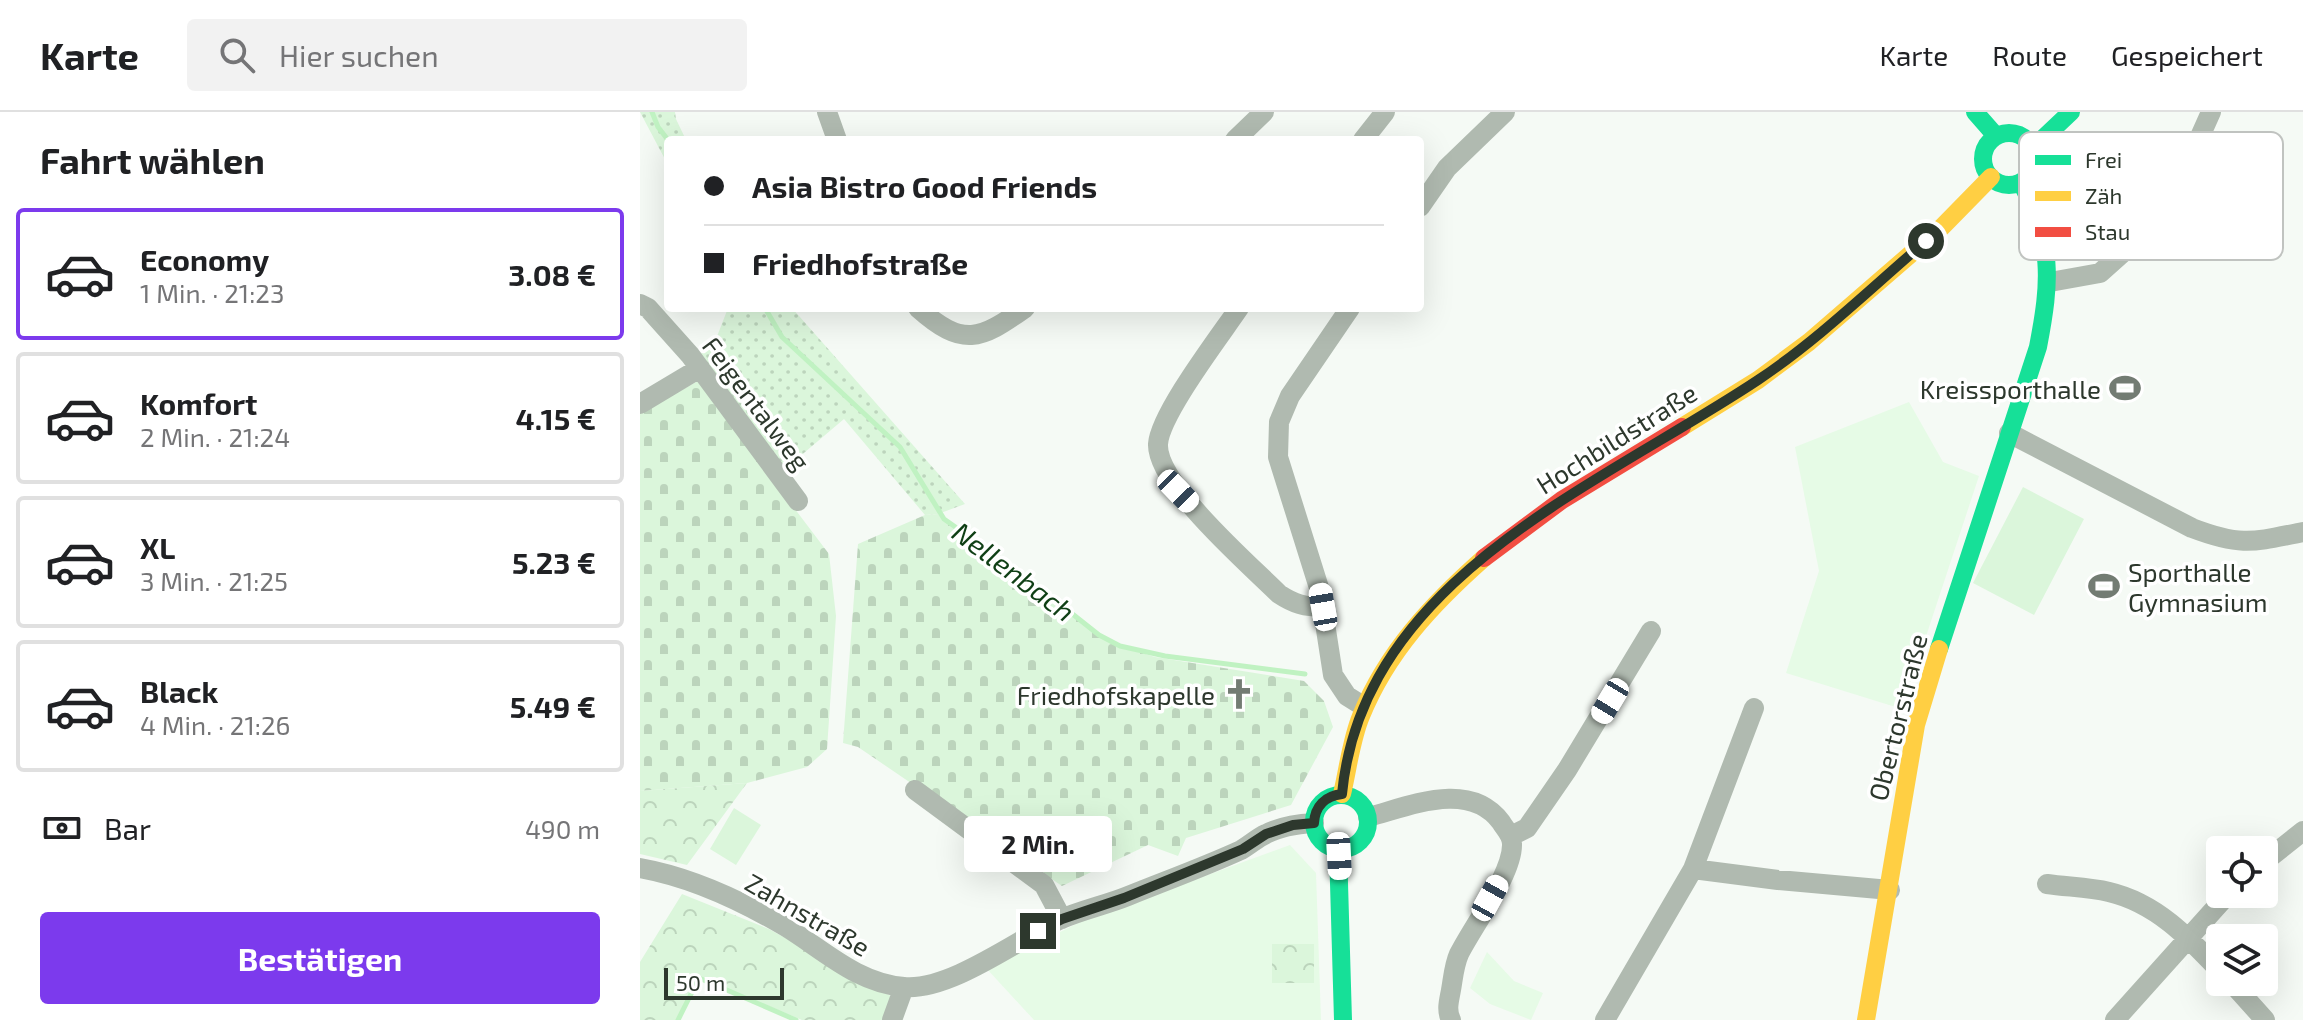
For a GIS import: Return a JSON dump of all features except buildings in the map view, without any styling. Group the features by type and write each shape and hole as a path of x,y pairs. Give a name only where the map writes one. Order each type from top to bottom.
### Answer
{"street":[{"path":"827,112 836,136"},
{"path":"1239,136 1264,112"},
{"path":"1366,136 1385,112"},
{"path":"1424,201 1447,168 1505,112"},
{"path":"1975,112 1996,136"},
{"path":"2036,132 2053,112"},
{"path":"2042,132 2071,112"},
{"path":"2202,132 2211,112"},
{"path":"2019,139 2004,133 1996,136 1989,141 1983,156 1986,171 1991,177 2004,184 2019,182"},
{"name":"Hochbildstraße","path":"1342,794 1350,742 1363,706 1389,656 1461,575 1526,525 1762,377 1891,271 1976,196 1991,177"},
{"name":"Obertorstraße","path":"1866,1020 1890,890 1900,813 1925,692 2038,347 2050,282 2048,260"},
{"path":"2050,282 2100,273 2115,260"},
{"name":"Feigentalweg","path":"640,304 648,308 700,368 798,501"},
{"path":"923,312 946,329 979,336 1019,312"},
{"path":"1236,312 1167,416 1158,445 1165,471 1178,491 1279,594 1293,603 1323,607"},
{"path":"1347,312 1290,396 1279,422 1278,457 1323,607 1333,675 1347,696 1363,706"},
{"path":"640,404 700,368"},
{"path":"2009,433 2192,528 2220,539 2238,543 2303,532"},
{"path":"1511,836 1527,828 1559,782 1651,631"},
{"path":"1605,1020 1693,869 1754,708"},
{"path":"915,790 1044,885 1062,919"},
{"path":"1342,794 1358,800 1368,817 1361,841 1352,847 1338,849 1322,842 1314,823 1315,813 1322,802 1342,794"},
{"path":"1368,817 1418,803 1451,798 1477,804 1497,818 1511,836 1509,863 1457,958 1447,1011 1451,1020"},
{"path":"892,1020 904,987 923,987 955,975 1062,919 1124,898 1243,849 1266,834 1293,825 1314,823"},
{"path":"2278,851 2303,831"},
{"path":"1338,849 1343,1020"},
{"name":"Zahnstraße","path":"640,868 684,879 729,897 790,930 847,968 874,981 904,987"},
{"path":"1693,869 1890,890"},
{"path":"2047,884 2110,892 2153,909 2187,936 2206,956"},
{"path":"2115,1020 2214,908"},
{"path":"2244,996 2265,1020"}],"shaded area":[{"path":"1909,402 1943,462 1979,476 1902,709 1786,673 1819,571 1795,447"},
{"path":"1290,845 1316,873 1321,1020 1034,1020 987,969 1082,921"},
{"path":"1487,952 1514,981 1543,993 1531,1020 1490,1004 1470,988"}],"green space":[{"path":"640,112 675,112 684,136 664,136 664,157"},
{"path":"726,312 796,312 965,504 938,514 925,515 844,419 785,469 697,357 716,339"},
{"path":"698,381 829,554 836,616 827,749 807,767 747,783 640,791 640,413"},
{"path":"2023,487 2084,519 2034,615 1973,583"},
{"path":"938,514 1099,635 1120,646 1155,657 1304,681 1324,701 1333,727 1291,805 1186,838 1178,856 1148,845 1062,886 858,747 843,743 858,544 925,515"},
{"path":"747,783 687,865 640,854 640,791"},
{"path":"734,808 761,825 736,865 710,849"},
{"path":"682,894 769,929 891,996 885,1020 802,1020 698,976 676,1020 640,1020 640,962"},
{"path":"1272,944 1314,944 1314,983 1272,983"}],"waterway":[{"name":"Nellenbach","path":"652,112 665,136"},
{"name":"Nellenbach","path":"767,312 782,337 900,447 944,519 1022,574 1099,635 1120,646 1165,656 1305,674"},
{"path":"678,1020 699,978 796,1020"}],"traffic: fast":[{"path":"1975,112 1996,136"},
{"path":"2050,132 2071,112"},
{"path":"2019,135 1999,135 1985,149 1983,159 1985,169 1999,183 2019,183"},
{"path":"1939,649 2038,347 2047,282 2046,260"},
{"path":"1341,795 1360,803 1368,822 1360,841 1341,849 1322,841 1314,822 1322,803 1341,795"},
{"path":"1338,849 1343,1020"}],"traffic: slow":[{"path":"1682,427 1758,380 1809,342 1942,227 1991,177"},
{"path":"1342,794 1358,725 1384,671 1429,611 1484,558"},
{"path":"1866,1020 1916,725 1939,649"}],"traffic: jam":[{"path":"1484,558 1562,500 1682,427"}],"place":[{"name":"Kreissporthalle","path":"2125,388"},
{"name":"Sporthalle Gymnasium","path":"2104,586"},
{"name":"Friedhofskapelle","path":"1239,694"}],"route":[{"path":"1038,931 1243,849 1266,834 1293,825 1314,823 1315,813 1322,802 1342,794 1350,742 1359,713 1389,656 1461,575 1526,525 1762,377 1926,241"}]}
